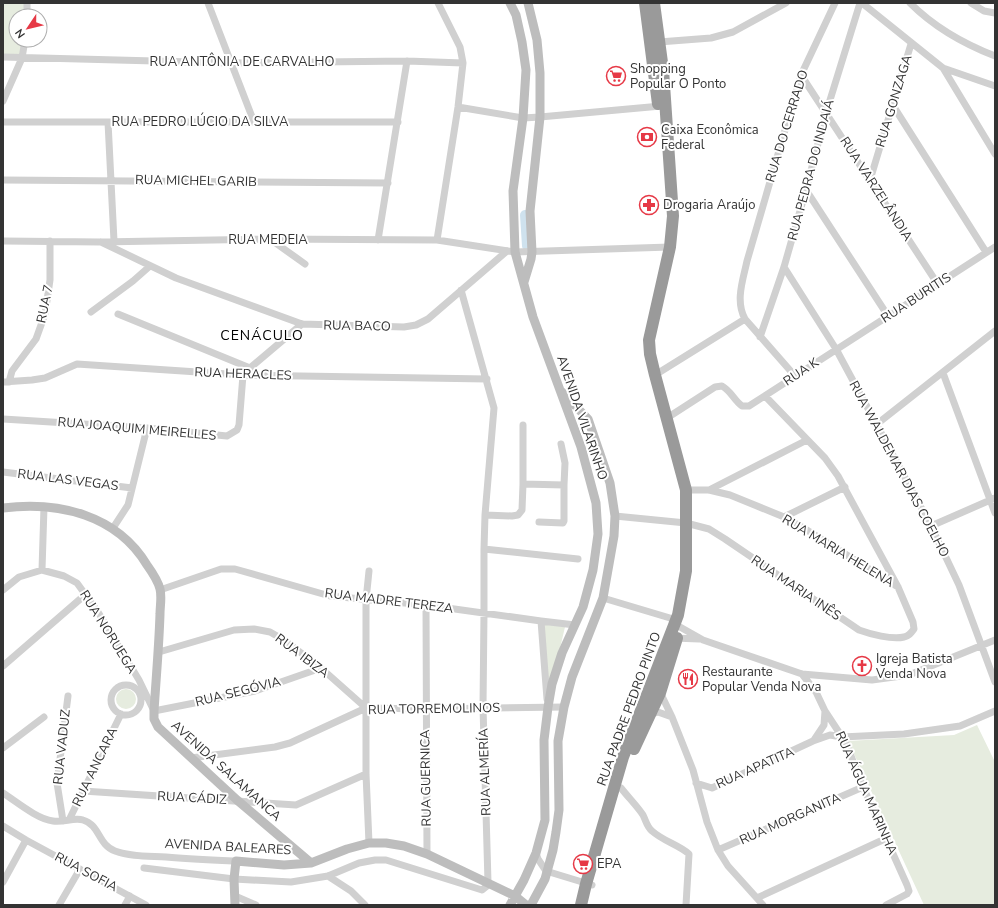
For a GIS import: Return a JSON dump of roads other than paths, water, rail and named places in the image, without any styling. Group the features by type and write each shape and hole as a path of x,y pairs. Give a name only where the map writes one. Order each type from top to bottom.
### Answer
{"highway":[{"name":"RUA PADRE PEDRO PINTO","path":"581,905 630,757 660,693 676,628 686,571 686,490 650,354 649,340 667,250 668,216 661,106 645,3"},
{"name":"RUA PADRE PEDRO PINTO","path":"654,3 663,70 661,106"},
{"name":"RUA PADRE PEDRO PINTO","path":"588,905 589,884 623,757 659,662 676,628"}],"main road":[{"name":"AVENIDA VILARINHO","path":"508,905 515,896 536,853 545,820 544,740 552,684 562,653 584,607 593,570 598,534 596,503 581,447 533,318 511,251 513,191 523,118 526,70 516,15 510,3"},
{"path":"523,284 532,255 530,212 540,117 540,73 537,40 528,3"},
{"name":"AVENIDA VILARINHO","path":"531,905 544,878 553,850 559,810 558,741 564,707 572,677 582,655 603,598 612,555 615,516 610,483 588,419 558,387"},
{"name":"AVENIDA SALAMANCA","path":"5,510 44,507 66,510 89,516 113,528 142,557 160,590 159,652 154,711 154,719 158,728 237,800 311,863"},
{"path":"584,607 603,598"},
{"path":"575,625 586,638 582,655"},
{"name":"AVENIDA BALEARES","path":"236,861 284,865 311,863 347,849 369,843 386,843 404,846 428,854 515,896 526,905"},
{"path":"235,900 234,879 236,861"},
{"name":"AVENIDA BALEARES","path":"496,887 505,897 508,905"}],"street":[{"path":"208,3 254,122"},
{"path":"437,240 458,107 462,63 458,42 438,3"},
{"path":"659,42 711,38 733,32 786,3"},
{"name":"RUA DO CERRADO","path":"796,376 760,337 745,318 740,305 741,289 747,261 800,75 835,3"},
{"path":"861,3 942,68 995,86"},
{"name":"RUA PEDRA DO INDAIÁ","path":"760,337 784,267 826,113 861,3"},
{"path":"910,3 921,15 940,28 977,49 995,56"},
{"path":"971,3 984,11 995,13"},
{"name":"RUA GONZAGA","path":"870,180 911,44"},
{"path":"3,101 22,58 24,48"},
{"name":"RUA ANTÔNIA DE CARVALHO","path":"3,57 231,63 462,63"},
{"path":"378,240 407,62"},
{"path":"942,68 995,154"},
{"name":"RUA VARZELÂNDIA","path":"800,75 937,283"},
{"path":"892,104 986,252"},
{"path":"458,107 523,118 661,106"},
{"name":"RUA PEDRO LÚCIO DA SILVA","path":"3,122 398,122"},
{"path":"108,122 114,241"},
{"name":"RUA MICHEL GARIB","path":"3,180 388,183"},
{"path":"806,190 888,316"},
{"path":"270,239 306,264"},
{"name":"RUA MEDEIA","path":"3,241 100,242 270,239 437,240 532,255 667,250"},
{"name":"RUA 7","path":"6,382 12,370 36,339 45,314 50,280 50,241"},
{"name":"RUA BACO","path":"100,242 176,278 302,324 404,327 416,325 428,319 461,290 511,251"},
{"name":"RUA BURITIS","path":"836,348 995,247"},
{"path":"91,312 133,281 150,266"},
{"name":"RUA WALDEMAR DIAS COELHO","path":"784,267 836,348 931,526 958,585 995,682"},
{"name":"RUA ALMERÍA","path":"461,290 494,408 485,514 484,549 483,707 488,882"},
{"path":"118,314 251,372 302,324"},
{"path":"655,375 745,318"},
{"path":"877,424 995,333"},
{"name":"RUA K","path":"667,418 715,387 722,386 728,389 737,402 742,406 749,406 836,348"},
{"name":"RUA HERACLES","path":"6,382 45,378 77,364 243,375 251,372 487,379"},
{"path":"943,373 993,499 995,513"},
{"name":"RUA JOAQUIM MEIRELLES","path":"3,419 147,428 227,436 237,430 239,425 243,375"},
{"path":"765,396 825,458 845,487 898,587"},
{"path":"485,514 512,516 518,515 522,510 524,484 523,425"},
{"path":"113,528 128,505 147,428"},
{"path":"709,490 807,440"},
{"path":"539,522 563,523 564,521 565,463 561,444"},
{"name":"RUA LAS VEGAS","path":"3,472 132,488"},
{"path":"524,484 564,485"},
{"path":"784,517 845,487"},
{"name":"RUA MARIA HELENA","path":"686,490 709,490 730,495 784,517 898,587"},
{"path":"931,526 993,499"},
{"path":"3,590 19,577 42,570 44,507"},
{"name":"RUA MARIA INÊS","path":"615,516 686,523 709,529 859,630 873,635 904,637 910,634 914,629 913,622 898,587"},
{"path":"484,549 578,560"},
{"name":"RUA MADRE TEREZA","path":"160,590 221,569 235,569 330,596 426,605 575,625"},
{"name":"RUA NORUEGA","path":"42,570 64,576 77,583 86,594 139,680 154,711"},
{"path":"369,571 366,600 366,774 369,843"},
{"path":"3,666 86,594"},
{"path":"603,598 668,617 676,628 703,640 802,674 872,680 909,675 995,640"},
{"name":"RUA GUERNICA","path":"426,605 428,854"},
{"path":"541,621 548,707"},
{"path":"676,628 703,640"},
{"name":"RUA IBIZA","path":"159,652 234,630 254,629 270,632 284,640 321,668 366,708"},
{"path":"659,662 658,683 660,693 672,717 693,770 707,822 718,850 728,866 763,905"},
{"name":"RUA SEGÓVIA","path":"154,711 255,690 321,668"},
{"name":"RUA ÁGUA MARINHA","path":"802,674 816,692 825,711 846,743 863,787 908,885 909,891 903,897 886,905"},
{"path":"135,688 139,680"},
{"path":"126,685 135,688 141,695 140,704 135,712 126,715 121,714 114,707 112,698 113,693 120,686 126,685"},
{"name":"RUA VADUZ","path":"66,821 57,783 68,696"},
{"path":"140,704 154,711"},
{"name":"RUA TORREMOLINOS","path":"191,758 275,747 290,743 366,708 426,709 564,707"},
{"name":"RUA APATITA","path":"812,741 819,734 824,725 825,711"},
{"name":"RUA APATITA","path":"696,783 712,788 812,741 830,735 842,737 904,734 960,726 995,711"},
{"path":"650,714 658,712 672,717"},
{"name":"RUA ANCARA","path":"66,821 83,791 121,714"},
{"path":"3,748 44,717"},
{"name":"RUA CÁDIZ","path":"83,791 296,805 366,774"},
{"name":"RUA MORGANITA","path":"718,850 863,787"},
{"path":"621,788 643,816 649,829 685,850 689,854 686,905"},
{"name":"AVENIDA BALEARES","path":"3,793 40,817 53,821 82,819 88,822 96,830 106,847 115,851 133,856 236,861"},
{"path":"3,826 26,840 3,882"},
{"path":"757,898 887,838"},
{"name":"RUA SOFIA","path":"26,840 146,905"},
{"path":"536,853 546,871 589,884"},
{"name":"AVENIDA BALEARES","path":"144,868 234,879 291,882 328,876 359,863 386,860 482,890 488,882"},
{"path":"59,905 80,869"},
{"path":"328,876 352,891 365,905"},
{"path":"125,905 130,896"},
{"path":"235,900 256,905"}],"waterway":[{"path":"525,215 527,246"}],"place":[{"name":"Shopping Popular O Ponto","path":"616,76"},
{"name":"Caixa Econômica Federal","path":"647,137"},
{"name":"Drogaria Araújo","path":"649,205"},
{"name":"Igreja Batista Venda Nova","path":"862,666"},
{"name":"Restaurante Popular Venda Nova","path":"688,679"},
{"name":"EPA","path":"583,864"}],"district":[{"name":"CENÁCULO","path":"262,335"}]}
